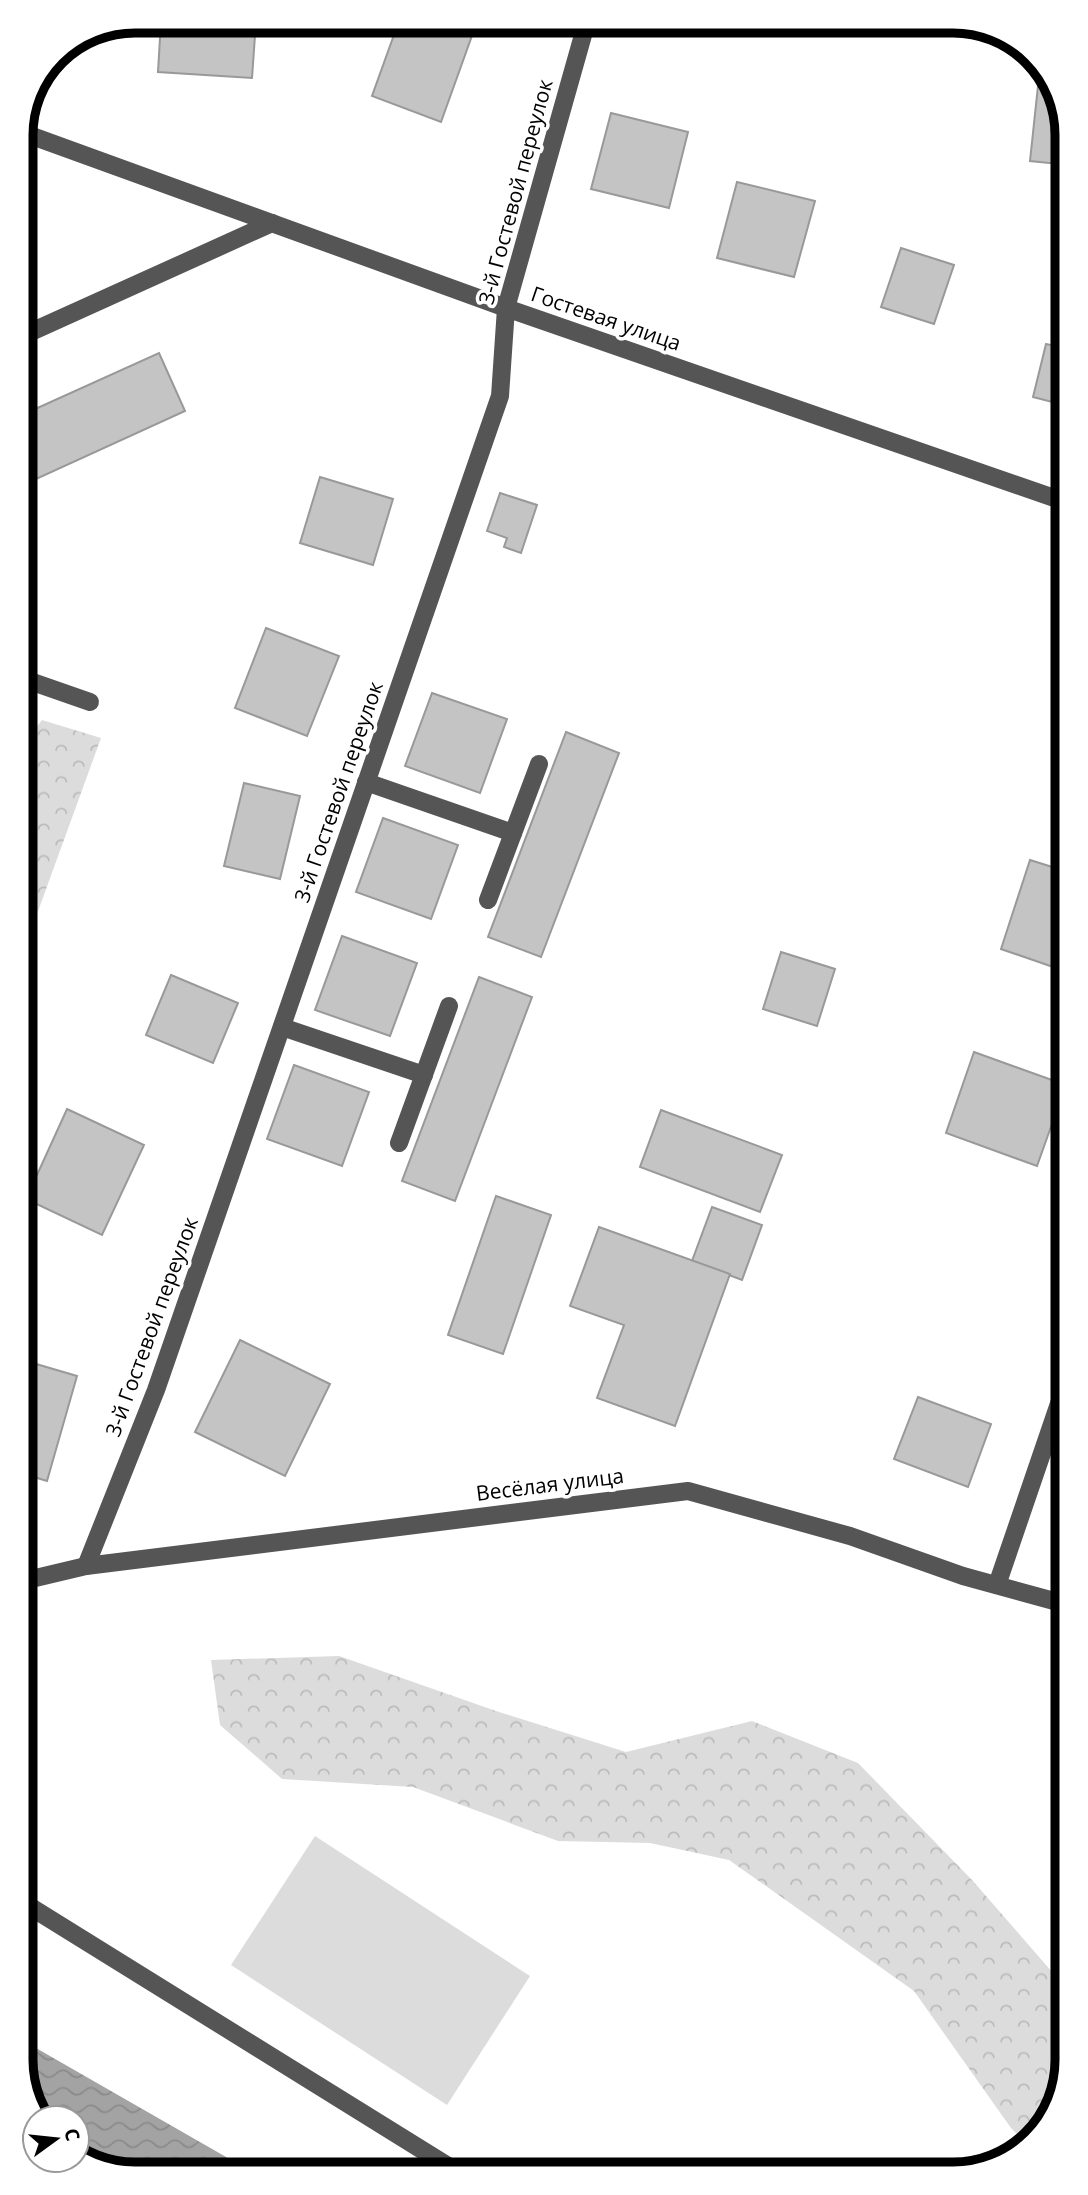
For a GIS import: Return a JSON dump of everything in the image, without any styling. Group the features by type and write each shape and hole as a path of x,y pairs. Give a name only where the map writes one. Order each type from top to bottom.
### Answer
{"street":[{"name":"3-й Гостевой переулок","path":"86,1566 156,1390 500,396 506,308 584,33"},
{"name":"Гостевая улица","path":"33,136 506,308 1055,498"},
{"path":"33,331 272,223"},
{"path":"33,682 90,702"},
{"path":"488,900 538,764"},
{"path":"366,782 513,833"},
{"path":"399,1143 449,1006"},
{"path":"282,1027 424,1075"},
{"path":"998,1585 1055,1417"},
{"name":"Весёлая улица","path":"33,1579 86,1566 688,1491 850,1536 1055,1601"},
{"path":"33,1908 441,2162"}],"green space":[{"path":"42,720 101,738 33,925 33,732"},
{"path":"339,1656 496,1711 626,1752 752,1721 858,1763 973,1881 1055,1975 1054,2073 1047,2099 1038,2116 1020,2137 914,1991 729,1860 650,1843 558,1841 413,1787 282,1779 220,1725 211,1660"},
{"path":"315,1836 530,1976 447,2105 231,1965"}],"water":[{"path":"33,2046 235,2162 129,2162 91,2151 91,2104 44,2104 35,2080"}],"building":[{"path":"160,33 255,33 252,78 158,72"},
{"path":"395,33 473,33 441,122 372,96"},
{"path":"1039,80 1053,115 1055,164 1030,161"},
{"path":"611,113 688,132 669,208 591,189"},
{"path":"737,182 815,201 794,277 717,258"},
{"path":"901,248 954,265 934,324 881,307"},
{"path":"1046,344 1055,346 1055,403 1033,397"},
{"path":"159,353 185,411 33,480 33,410"},
{"path":"320,477 393,499 373,565 300,543"},
{"path":"500,493 537,505 521,553 504,547 507,538 487,531"},
{"path":"266,628 339,656 307,736 235,708"},
{"path":"432,693 507,719 480,793 405,766"},
{"path":"566,732 619,753 541,957 488,937"},
{"path":"244,783 300,796 280,879 224,866"},
{"path":"383,818 458,845 431,919 356,892"},
{"path":"1030,860 1055,868 1055,968 1001,949"},
{"path":"342,936 417,963 390,1036 315,1010"},
{"path":"781,952 835,969 817,1026 763,1009"},
{"path":"171,975 238,1003 213,1063 146,1035"},
{"path":"479,977 532,997 455,1201 402,1181"},
{"path":"974,1052 1055,1081 1055,1115 1037,1166 946,1133"},
{"path":"294,1065 369,1092 342,1166 267,1139"},
{"path":"67,1109 144,1145 102,1235 33,1202 33,1184"},
{"path":"661,1110 782,1155 760,1212 640,1167"},
{"path":"496,1196 551,1215 503,1354 448,1335"},
{"path":"712,1207 762,1225 742,1280 692,1261"},
{"path":"599,1227 730,1274 675,1426 597,1398 624,1325 570,1306"},
{"path":"240,1340 330,1384 285,1476 195,1432"},
{"path":"33,1363 77,1376 47,1481 33,1477"},
{"path":"918,1397 991,1424 968,1487 894,1459"}]}
